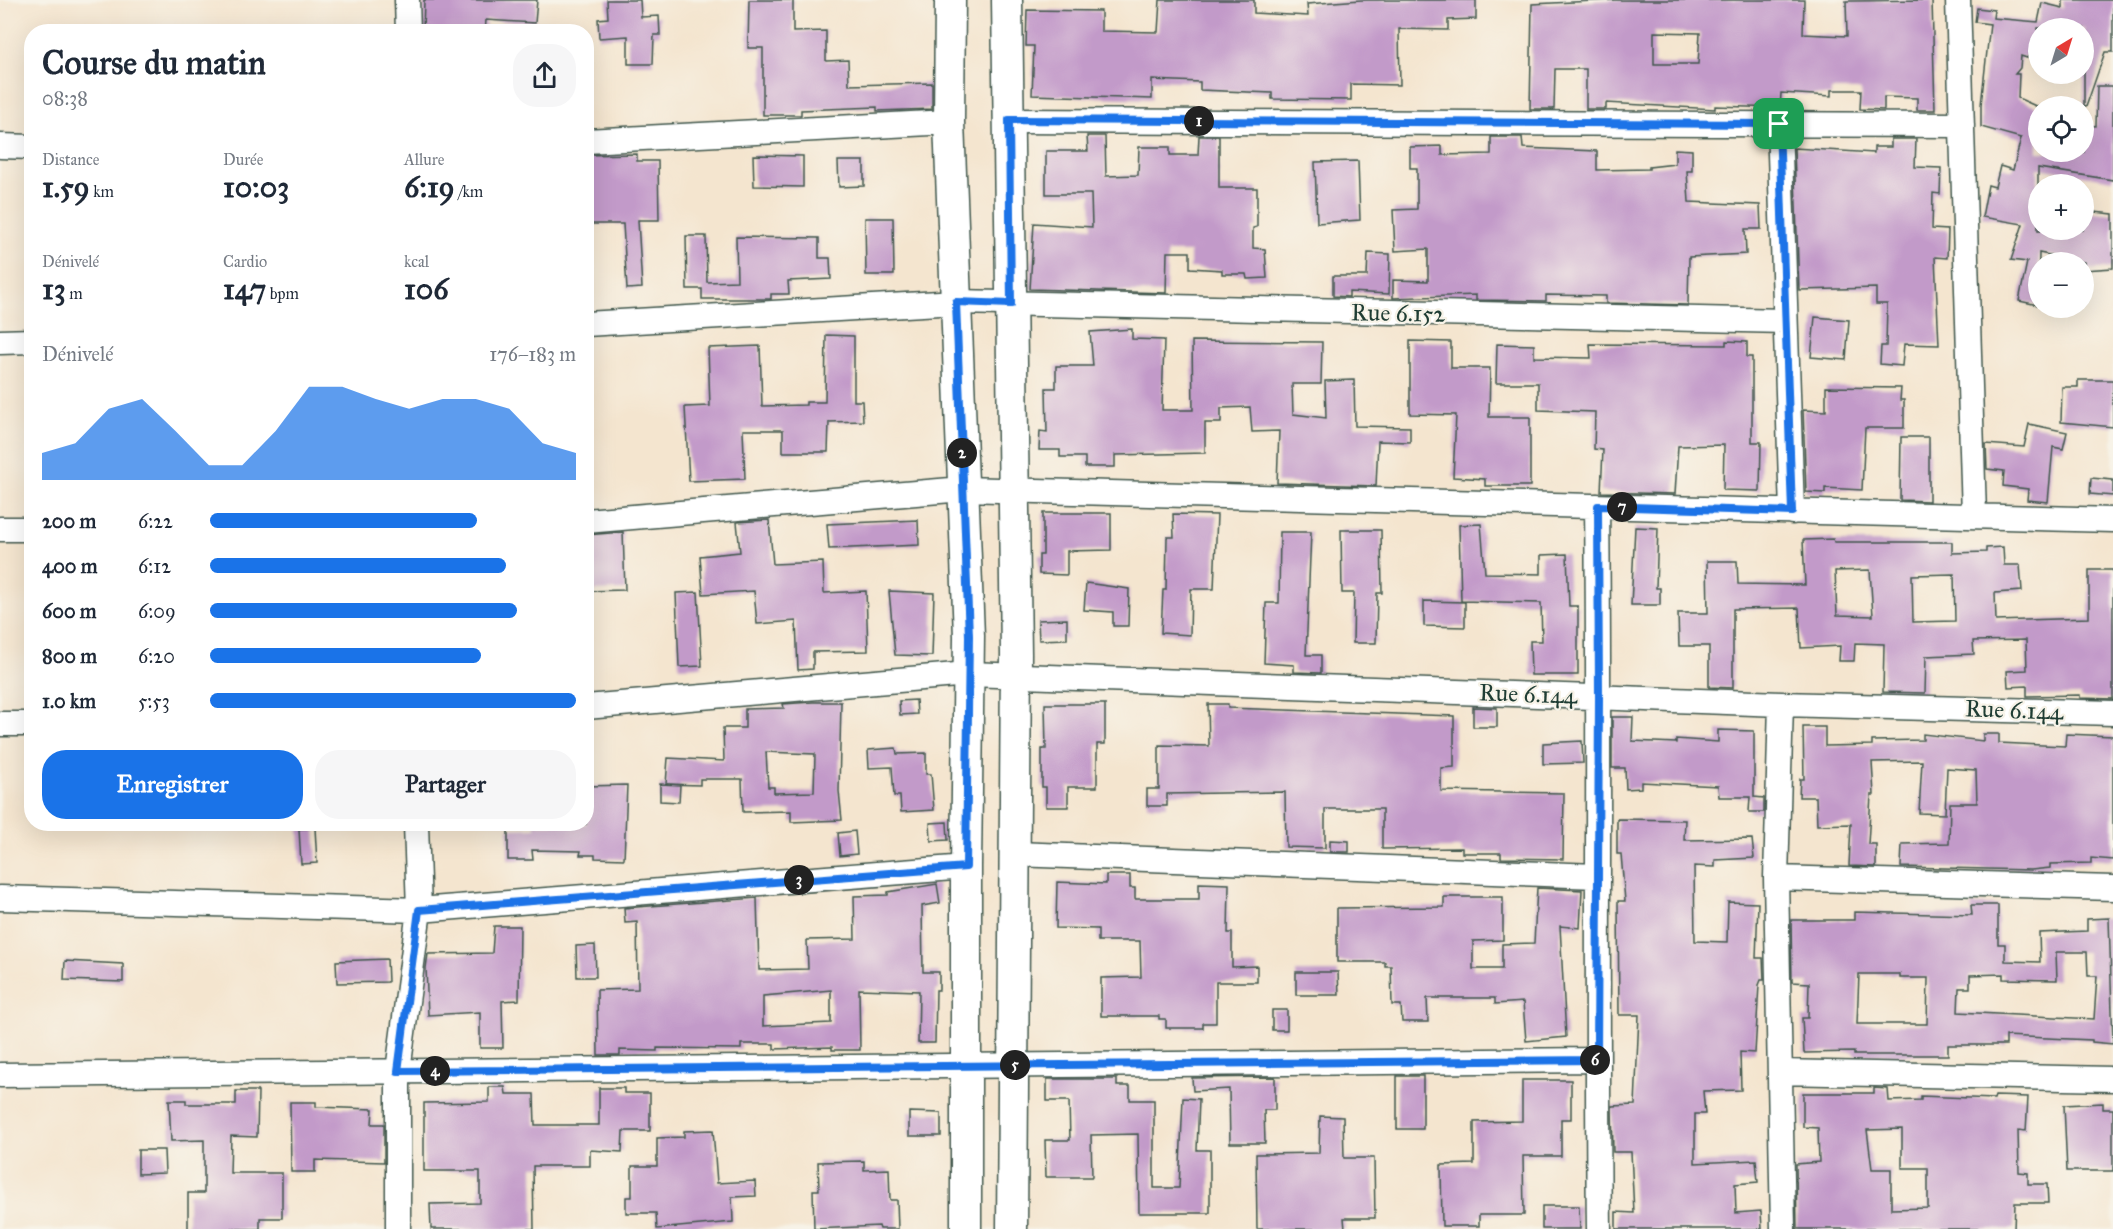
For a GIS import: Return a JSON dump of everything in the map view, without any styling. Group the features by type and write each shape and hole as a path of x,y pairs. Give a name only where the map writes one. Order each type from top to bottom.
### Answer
{"main road":[{"path":"950,0 949,122 969,636 966,867 966,1229"},
{"path":"1007,0 1016,676 1012,1229"}],"street":[{"path":"406,0 408,24"},
{"path":"1958,0 1974,515"},
{"path":"1009,120 1962,125"},
{"path":"594,141 949,122"},
{"path":"1779,124 1792,512"},
{"path":"0,146 24,147"},
{"name":"Rue 6.152","path":"594,324 956,302 1785,321"},
{"path":"0,342 24,341"},
{"path":"594,520 963,489 2113,520"},
{"path":"1598,506 1599,1229"},
{"path":"0,529 24,529"},
{"name":"Rue 6.144","path":"594,706 968,674 1781,704 2113,713"},
{"path":"1781,704 1776,878 1783,1229"},
{"path":"0,724 24,724"},
{"path":"398,1229 398,1071 419,910 416,831"},
{"path":"1015,854 1597,876"},
{"path":"0,898 419,910 966,867"},
{"path":"1776,878 2113,888"},
{"path":"0,1075 1597,1060"},
{"path":"1780,1072 2113,1079"}],"building":[{"path":"424,0 537,0 535,23 486,20 486,24 423,24"},
{"path":"607,0 640,0 641,17 659,16 660,35 654,35 653,64 628,64 628,36 599,38 598,19 608,18"},
{"path":"749,0 793,0 793,32 826,31 826,61 848,60 849,85 932,83 932,109 877,111 877,107 801,110 801,115 763,115 763,48 748,48"},
{"path":"1160,0 1254,0 1254,13 1308,16 1307,4 1361,0 1476,0 1476,19 1448,20 1448,30 1399,29 1400,85 1351,84 1351,100 1272,99 1272,93 1200,90 1200,82 1152,80 1152,99 1032,95 1034,46 1026,46 1027,10 1101,11 1101,31 1158,32"},
{"path":"1615,0 1804,0 1803,34 1847,36 1846,1 1932,0 1935,110 1917,110 1917,98 1884,97 1884,110 1860,109 1861,90 1831,90 1831,96 1781,93 1780,108 1715,106 1715,109 1606,103 1606,109 1586,109 1586,69 1555,69 1554,109 1530,109 1532,4","holes":["1654,32 1700,33 1698,64 1654,64"]},
{"path":"2063,0 2113,0 2113,52 2105,52 2094,84 2094,18 2039,18 2042,3 2063,8"},
{"path":"1977,8 1994,10 1993,18 2028,21 2028,57 2021,56 2020,68 2015,74 2019,74 2018,98 2028,102 2028,162 2094,162 2097,86 2113,86 2113,180 2094,177 2094,174 2076,174 2038,168 2038,174 2028,174 2028,240 2094,240 2094,212 2113,214 2113,268 2094,269 2094,252 2028,252 2028,303 2019,301 2027,262 2011,260 2023,224 1982,217 1988,185 1995,187 2000,166 2013,170 2021,138 1981,127 1981,105 1990,24 1975,22"},
{"path":"2084,84 2094,84 2090,96 2084,96"},
{"path":"1087,136 1105,136 1106,176 1138,175 1139,147 1170,147 1170,155 1198,155 1199,136 1219,136 1219,188 1257,188 1257,227 1253,228 1253,248 1265,249 1267,278 1247,279 1246,274 1222,274 1222,270 1190,268 1190,252 1167,252 1166,293 1030,289 1034,223 1092,227 1091,194 1046,194 1046,151 1088,151"},
{"path":"1491,137 1522,137 1523,148 1597,151 1597,170 1649,169 1649,167 1675,164 1675,149 1692,150 1692,171 1687,171 1689,202 1760,205 1761,229 1745,229 1746,254 1689,257 1688,305 1606,303 1606,296 1546,295 1546,301 1476,300 1476,295 1393,298 1393,280 1428,281 1428,249 1395,251 1393,210 1417,209 1417,168 1410,168 1410,147 1442,146 1442,155 1491,154"},
{"path":"1891,139 1916,139 1915,167 1941,168 1940,194 1933,193 1932,229 1948,230 1947,258 1935,257 1939,345 1904,344 1902,366 1880,364 1881,346 1886,346 1887,304 1876,304 1876,288 1799,290 1794,148 1874,153 1874,147 1891,147"},
{"path":"637,154 637,161 658,161 659,220 638,220 642,288 627,289 623,224 594,224 594,155"},
{"path":"753,155 803,156 803,187 754,186"},
{"path":"838,161 864,161 864,186 839,187"},
{"path":"1358,161 1360,220 1317,223 1315,162"},
{"path":"865,218 893,218 894,275 866,275"},
{"path":"686,236 706,236 707,282 737,281 736,237 819,238 819,258 830,258 831,279 788,281 789,294 771,294 771,299 702,299 702,289 687,289"},
{"path":"1368,253 1390,254 1389,294 1349,292 1349,297 1333,296 1333,276 1367,276"},
{"path":"1815,317 1849,320 1846,360 1811,357"},
{"path":"1132,329 1132,339 1164,340 1162,410 1193,410 1192,341 1322,342 1321,384 1292,384 1293,414 1326,418 1325,381 1354,380 1355,426 1410,427 1410,442 1378,441 1376,486 1277,483 1279,431 1252,432 1250,407 1221,408 1221,423 1205,423 1205,453 1115,455 1115,467 1085,467 1085,457 1060,457 1060,450 1039,450 1040,431 1047,432 1046,388 1056,388 1056,366 1093,366 1090,332"},
{"path":"826,335 854,336 854,401 862,401 863,421 829,422 828,452 783,452 783,430 743,430 745,479 689,481 685,407 710,406 708,348 760,346 762,406 806,405 806,402 825,402"},
{"path":"1410,341 1451,342 1451,368 1490,368 1489,417 1530,417 1530,486 1485,486 1485,479 1453,477 1456,415 1410,414"},
{"path":"1726,341 1747,342 1747,357 1752,357 1752,442 1761,442 1760,491 1723,490 1724,445 1678,446 1675,494 1601,492 1603,450 1594,449 1595,412 1538,410 1538,383 1496,383 1497,344 1534,345 1534,357 1591,358 1590,344 1726,345"},
{"path":"2078,380 2113,380 2113,427 2061,422 2062,387 2078,387"},
{"path":"1826,387 1901,388 1900,400 1904,400 1904,428 1865,428 1862,490 1825,488 1825,493 1806,492 1803,410 1826,411"},
{"path":"2029,424 2067,432 2063,449 2053,447 2048,502 2027,500 2028,489 2003,486 2004,471 1987,469 1986,444 2024,447"},
{"path":"1901,437 1929,437 1929,501 1900,500"},
{"path":"2091,478 2113,480 2113,496 2090,494"},
{"path":"1043,513 1111,513 1111,550 1067,551 1067,575 1039,574 1039,555 1043,555"},
{"path":"1173,514 1217,515 1214,589 1191,589 1190,635 1161,633 1163,590 1166,590 1167,537 1174,537"},
{"path":"769,520 773,564 823,562 824,593 866,591 868,651 813,652 813,669 798,670 796,621 757,624 754,591 703,594 700,556 740,552 737,522"},
{"path":"918,520 919,545 829,549 827,524"},
{"path":"1481,524 1485,573 1541,574 1541,555 1567,554 1569,606 1578,606 1578,675 1531,675 1530,641 1542,641 1541,603 1461,601 1459,525"},
{"path":"1635,527 1658,528 1656,588 1660,588 1660,605 1631,605"},
{"path":"1341,530 1381,530 1382,593 1377,593 1376,643 1353,643 1354,593 1342,593"},
{"path":"623,532 625,590 594,591 594,534"},
{"path":"1280,532 1311,532 1306,655 1321,655 1321,673 1294,672 1294,665 1264,663 1266,603 1279,603"},
{"path":"1803,540 1952,542 1952,553 1986,552 1986,548 2003,547 2004,565 2020,565 2022,591 1995,593 1996,621 2089,618 2089,570 2113,570 2113,699 2080,698 2080,695 2027,696 2027,686 2008,687 2007,671 2027,670 2026,640 1973,641 1974,654 1926,656 1925,693 1883,692 1884,644 1855,643 1854,661 1839,661 1840,646 1801,648 1799,608 1733,609 1733,688 1709,687 1709,646 1679,646 1678,613 1708,613 1707,561 1737,561 1738,584 1805,585","holes":["1870,570 1873,616 1837,615 1835,571","1954,574 1955,621 1913,622 1912,575"]},
{"path":"1086,583 1129,589 1128,626 1113,626 1113,612 1084,610"},
{"path":"889,591 934,593 932,656 895,655"},
{"path":"698,592 702,666 679,667 676,593"},
{"path":"1424,601 1465,602 1465,627 1424,626"},
{"path":"1067,619 1067,639 1039,640 1038,620"},
{"path":"916,700 917,714 900,715 899,701"},
{"path":"841,702 839,791 842,820 791,822 791,811 743,812 742,779 700,779 700,785 666,784 668,758 724,761 723,728 745,728 745,709 784,708 783,704","holes":["766,752 815,754 814,792 774,793 774,787 768,787"]},
{"path":"1045,704 1105,704 1105,744 1097,744 1097,787 1068,787 1068,807 1046,807 1046,787 1042,787 1042,749 1046,749"},
{"path":"1208,704 1228,704 1228,708 1454,716 1454,767 1441,768 1441,791 1564,793 1563,859 1501,858 1501,853 1462,853 1462,848 1382,849 1382,809 1325,809 1325,848 1286,847 1285,792 1167,794 1167,806 1147,806 1147,789 1159,789 1159,745 1209,746"},
{"path":"1473,707 1497,708 1497,727 1473,727"},
{"path":"1612,717 1633,717 1632,741 1676,743 1676,739 1718,742 1718,730 1754,731 1754,797 1764,798 1764,812 1749,812 1750,797 1719,797 1718,786 1641,782 1641,788 1626,789 1625,768 1612,768"},
{"path":"1803,727 1825,727 1825,746 1872,745 1872,741 1923,740 1923,734 1983,741 1983,734 1999,734 1999,743 2065,746 2066,734 2113,736 2113,860 2091,858 2091,863 2050,864 2050,868 2031,870 1901,867 1902,844 1949,843 1950,803 1977,803 1976,770 1947,768 1945,814 1919,813 1922,761 1872,762 1874,795 1871,795 1868,844 1876,844 1876,867 1849,866 1851,824 1817,825 1816,797 1799,797 1800,779 1804,779"},
{"path":"1582,741 1583,763 1543,764 1543,743"},
{"path":"896,748 897,754 926,753 926,774 931,774 934,810 901,812 900,796 894,796 892,767 869,768 868,750"},
{"path":"660,784 680,785 679,802 660,801"},
{"path":"627,785 624,859 595,858 595,855 580,855 581,851 532,850 533,860 508,860 508,831 594,831 594,786"},
{"path":"1617,819 1685,820 1684,840 1752,839 1754,858 1715,860 1715,867 1694,866 1695,941 1727,942 1728,902 1758,903 1756,958 1763,958 1764,980 1761,980 1759,985 1755,1053 1740,1052 1741,1090 1703,1091 1705,1114 1695,1114 1695,1163 1756,1160 1758,1182 1735,1184 1736,1213 1761,1211 1762,1229 1616,1229 1616,1212 1634,1213 1631,1152 1613,1152 1612,1106 1635,1105 1639,1015 1619,1015 1618,901 1625,901 1621,854 1617,854"},
{"path":"947,822 948,840 931,841 930,823"},
{"path":"299,831 315,831 317,863 301,864"},
{"path":"855,831 857,854 840,856 838,833"},
{"path":"1330,840 1349,841 1349,852 1330,852"},
{"path":"1106,875 1130,875 1130,888 1135,888 1135,899 1199,899 1199,883 1229,884 1228,933 1232,933 1232,967 1257,966 1257,982 1216,982 1216,1023 1203,1023 1203,1028 1166,1028 1166,1019 1159,1019 1159,1016 1101,1016 1101,978 1141,977 1140,941 1098,941 1098,929 1056,928 1057,882 1106,884"},
{"path":"937,884 940,903 922,906 923,972 939,972 939,990 936,990 935,1043 918,1043 919,991 859,989 860,1050 832,1050 832,1047 774,1049 774,1044 741,1044 741,1049 657,1048 657,1051 620,1050 620,1055 598,1055 597,990 638,989 637,922 625,923 624,908 757,898 759,970 808,969 807,940 855,939 854,896 888,895 888,892","holes":["831,990 831,1023 763,1026 763,996"]},
{"path":"1537,888 1582,890 1580,928 1560,926 1566,1037 1526,1041 1523,1002 1495,1004 1495,998 1427,998 1428,1022 1402,1022 1401,1005 1392,1005 1391,966 1385,966 1385,962 1337,962 1337,908 1444,907 1444,897 1503,897 1503,940 1473,941 1473,969 1502,969 1502,944 1534,943"},
{"path":"1971,905 1998,905 1998,944 2005,944 2005,961 2040,962 2039,933 2087,931 2087,919 2109,918 2113,1044 2092,1042 2092,1040 2006,1036 2006,1045 1948,1045 1948,1055 1804,1053 1802,1018 1808,1018 1809,983 1792,982 1791,920 1854,920 1854,912 1972,915","holes":["2056,952 2087,952 2088,976 2097,976 2094,1019 1958,1012 1959,988 1970,988 1970,975 2003,974 2003,979 2057,980","1859,974 1900,974 1900,978 1928,978 1927,1024 1857,1024"]},
{"path":"494,926 520,926 519,1000 502,1001 503,1048 480,1048 480,1012 428,1015 426,968 428,954 492,953"},
{"path":"595,945 596,977 577,977 576,946"},
{"path":"387,959 388,982 337,983 336,961"},
{"path":"65,961 123,964 123,982 64,980"},
{"path":"1296,972 1338,972 1339,995 1296,995"},
{"path":"1272,1010 1287,1010 1287,1030 1272,1030"},
{"path":"1397,1076 1423,1076 1423,1129 1397,1129"},
{"path":"1275,1077 1275,1110 1264,1110 1265,1143 1230,1143 1229,1089 1193,1091 1192,1078"},
{"path":"1047,1079 1117,1079 1117,1086 1130,1086 1130,1100 1154,1100 1154,1188 1179,1188 1183,1098 1199,1099 1197,1150 1210,1150 1210,1213 1139,1213 1138,1134 1091,1135 1092,1177 1046,1177 1045,1140 1070,1140 1069,1101 1047,1101"},
{"path":"1522,1080 1571,1080 1571,1119 1561,1119 1561,1156 1523,1156 1524,1215 1479,1215 1479,1226 1442,1226 1441,1165 1474,1164 1474,1122 1522,1121"},
{"path":"489,1087 505,1087 506,1094 534,1094 535,1125 599,1125 599,1088 624,1088 624,1093 650,1093 650,1131 623,1131 622,1152 590,1150 590,1166 533,1166 534,1229 431,1229 430,1204 480,1203 480,1171 424,1171 424,1103 489,1102"},
{"path":"1874,1088 1888,1089 1889,1101 1921,1100 1921,1096 1994,1099 1995,1096 2028,1097 2026,1131 2018,1130 2019,1172 2028,1173 2028,1184 2047,1184 2048,1203 2015,1203 2014,1229 1797,1229 1796,1164 1819,1162 1818,1128 1803,1127 1803,1093 1874,1093","holes":["1902,1129 1902,1168 1928,1168 1928,1208 1891,1209 1891,1169 1872,1169 1867,1130"]},
{"path":"236,1091 258,1091 257,1137 231,1136 230,1173 282,1173 282,1218 260,1218 260,1229 188,1229 188,1193 204,1193 204,1140 171,1141 169,1100 186,1100 186,1104 236,1104"},
{"path":"290,1102 316,1102 316,1107 373,1109 372,1124 384,1124 384,1162 315,1160 315,1172 291,1172"},
{"path":"2103,1103 2103,1109 2113,1109 2113,1171 2067,1171 2064,1105"},
{"path":"909,1112 941,1113 941,1136 909,1136"},
{"path":"1320,1116 1343,1117 1344,1158 1374,1158 1375,1218 1344,1218 1345,1229 1257,1229 1256,1154 1319,1153"},
{"path":"713,1130 717,1183 755,1181 756,1196 732,1197 733,1222 657,1229 656,1213 626,1213 626,1197 632,1197 632,1166 657,1166 657,1138 684,1137 684,1131"},
{"path":"138,1150 164,1150 165,1173 138,1174"},
{"path":"864,1161 864,1170 889,1169 890,1200 897,1200 898,1229 880,1229 879,1226 814,1229 813,1190 819,1190 818,1162"},
{"path":"1542,1206 1579,1206 1580,1229 1542,1229"}],"route":[{"path":"1009,120 1779,124 1792,512 1598,506 1597,1060 398,1071 419,910 966,867 969,636 956,302 1011,304 1009,120"}]}
